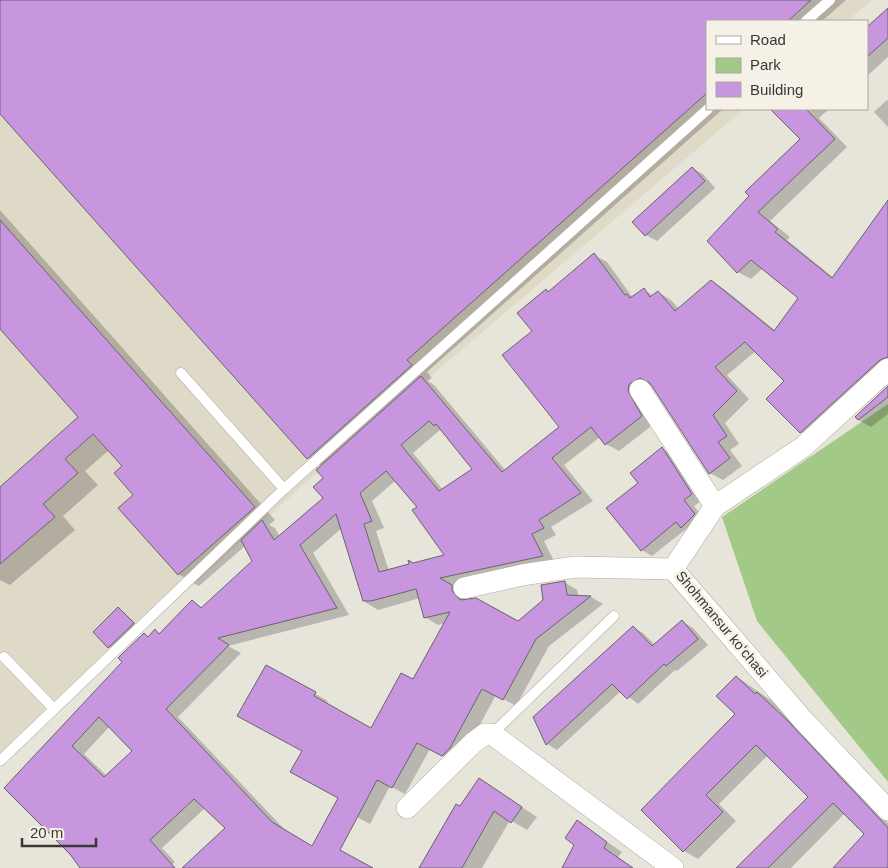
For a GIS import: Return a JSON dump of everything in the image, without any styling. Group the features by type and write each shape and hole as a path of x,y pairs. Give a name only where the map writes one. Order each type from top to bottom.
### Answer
{"street":[{"name":"Shohmansur koʻchasi","path":"888,369 804,447 716,506 673,569 804,720 888,810"},
{"path":"640,390 716,506"},
{"path":"464,588 522,575 575,567 673,569"},
{"path":"407,808 473,743 485,734 492,734 673,868"}],"lane":[{"path":"807,20 830,0"},
{"path":"0,761 284,489 707,110"},
{"path":"181,373 284,489"},
{"path":"492,734 614,616"},
{"path":"4,657 54,708"}],"shaded area":[{"path":"0,0 872,0 848,20 706,20 706,110 743,110 304,484 0,761"}],"green space":[{"path":"888,404 888,782 757,621 722,517"}],"building":[{"path":"0,0 811,0 789,20 706,20 706,94 407,360 412,365 307,459 0,114"},
{"path":"888,8 888,38 868,56 868,26"},
{"path":"771,110 807,110 835,139 758,212 778,229 775,232 832,278 888,200 888,357 880,360 800,433 766,399 784,381 745,342 715,367 737,391 713,415 727,436 718,442 730,458 709,474 650,383 640,378 629,384 628,391 642,416 605,445 591,427 552,458 581,493 539,520 544,528 532,534 543,556 440,578 452,585 452,591 460,600 476,598 518,621 543,600 541,585 565,581 567,595 591,596 536,639 503,700 482,689 450,748 442,756 417,743 392,788 377,780 340,850 373,868 182,868 225,828 194,799 150,840 175,868 80,868 70,854 4,788 122,662 118,658 144,633 148,637 155,629 159,634 192,600 201,608 252,561 241,540 262,520 274,540 323,498 313,487 323,478 316,470 421,376 502,472 559,427 502,355 532,331 517,313 546,289 548,292 594,253 625,295 627,294 630,298 644,288 650,297 658,291 675,311 711,280 774,331 798,298 751,260 737,273 707,241 749,196 745,192 800,139","holes":["429,421 434,426 436,424 472,469 439,491 401,445","386,471 417,507 412,510 444,555 413,563 408,560 409,564 379,572 364,524 372,521 360,493","336,514 363,601 371,601 416,589 424,618 450,612 413,679 401,673 371,728 314,696 316,692 266,665 237,716 302,751 290,772 338,798 312,846 272,822 166,709 229,645 218,638 337,608 300,545","99,717 132,751 104,777 72,746"]},
{"path":"692,167 705,181 645,236 632,222"},
{"path":"0,220 255,507 178,575 118,508 133,495 114,473 122,466 93,434 65,459 78,473 43,504 55,517 0,564 0,487 78,417 0,329"},
{"path":"888,386 888,397 858,420 855,417"},
{"path":"662,447 692,494 684,500 695,514 681,528 676,522 641,551 606,508 638,483 630,473"},
{"path":"118,607 134,623 108,648 93,632"},
{"path":"682,620 698,639 666,666 664,664 627,699 612,684 546,745 533,717 633,626 652,646"},
{"path":"736,676 755,694 757,692 789,722 888,828 888,868 833,868 864,834 833,803 768,868 736,868 808,797 756,745 706,795 723,812 683,852 641,810 735,714 716,696"},
{"path":"479,778 522,807 511,823 494,811 462,868 419,868 456,804 460,806"},
{"path":"577,820 607,842 604,848 633,868 562,868 574,845 565,838"}]}
